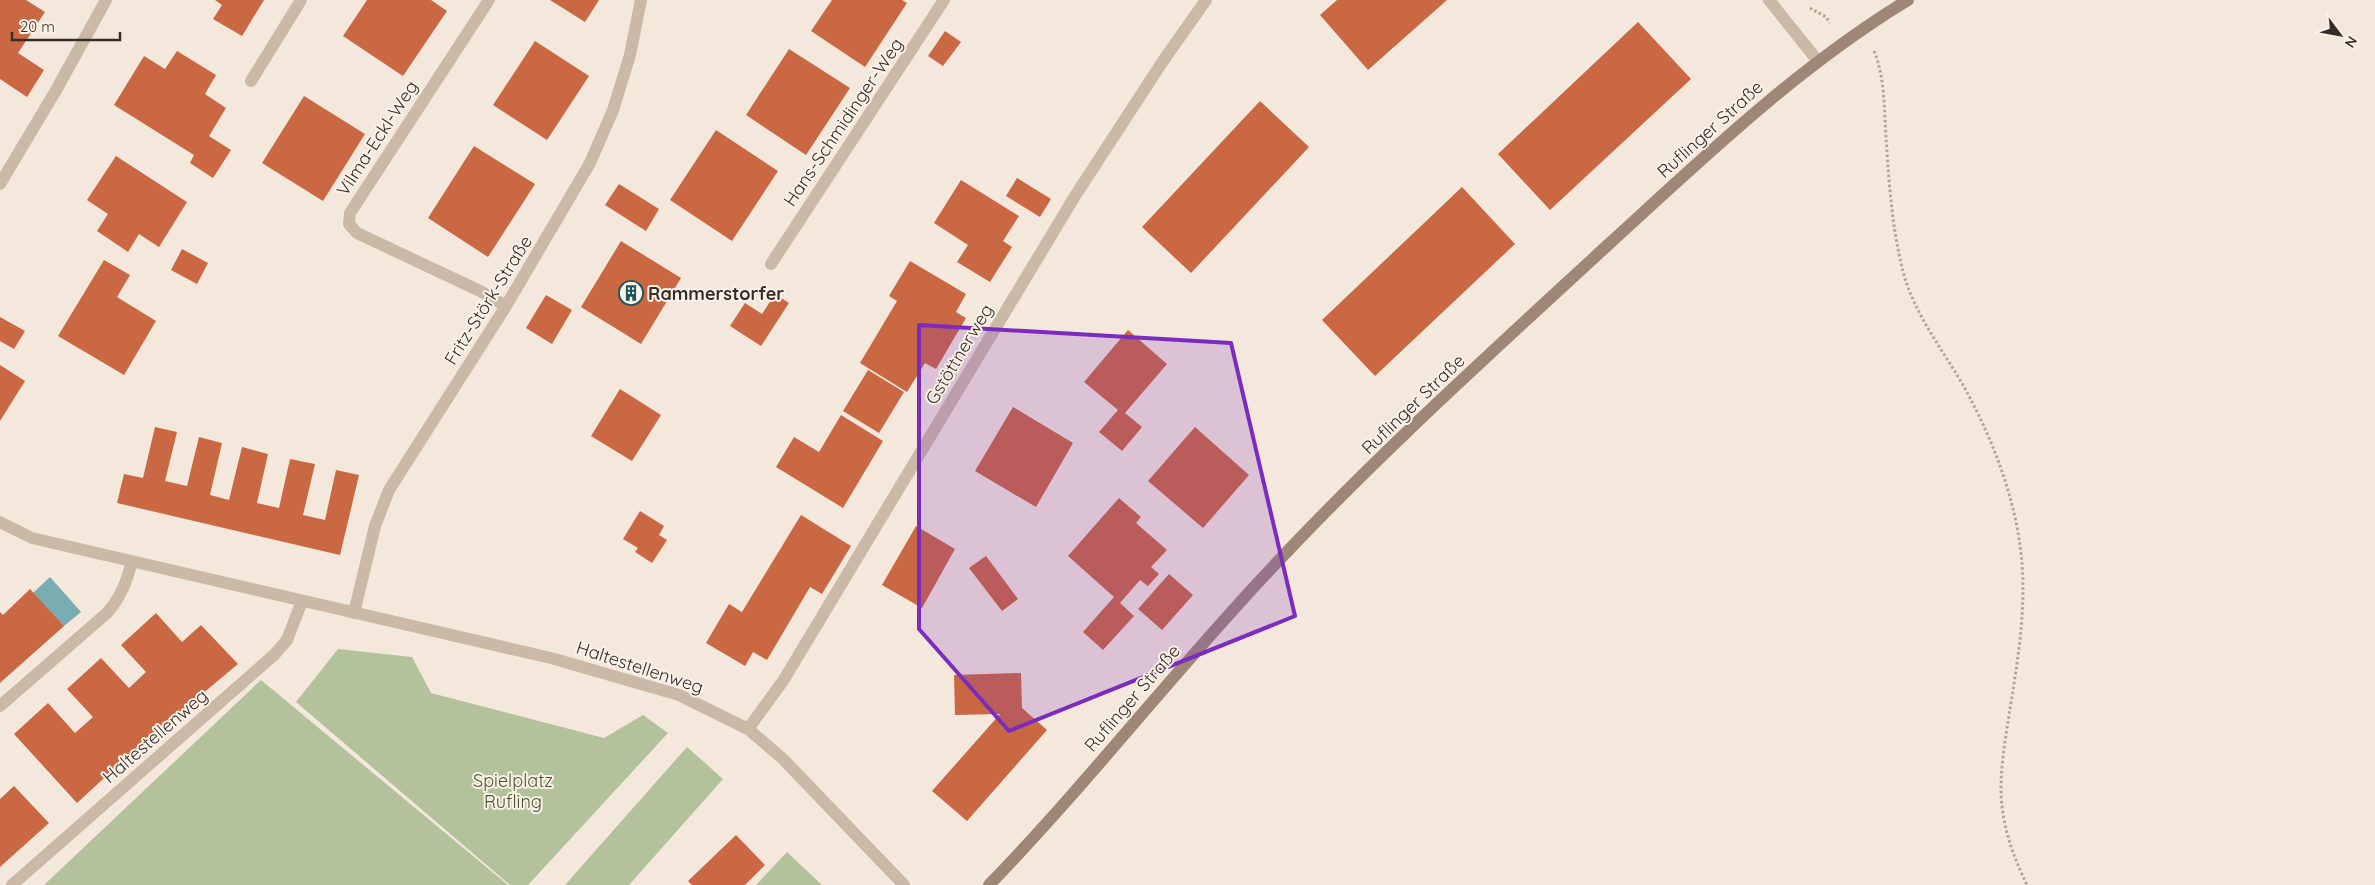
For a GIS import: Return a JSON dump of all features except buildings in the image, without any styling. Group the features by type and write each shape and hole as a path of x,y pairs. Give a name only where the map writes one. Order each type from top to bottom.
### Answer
{"street":[{"path":"0,184 55,92 106,0"},
{"path":"251,81 301,0"},
{"name":"Vilma-Eckl-Weg","path":"489,0 350,213 349,224 357,233 480,291 506,306"},
{"name":"Fritz-Störk-Straße","path":"354,613 375,526 389,490 506,306 590,163 612,110 630,54 641,0"},
{"name":"Hans-Schmidinger-Weg","path":"770,264 944,0"},
{"name":"Gstöttnerweg","path":"748,729 783,681 1075,196 1163,61 1206,0"},
{"path":"1769,0 1817,60"},
{"name":"Ruflinger Straße","path":"989,885 1202,643 1340,497 1648,208 1778,91 1844,41 1908,0"},
{"name":"Haltestellenweg","path":"0,522 32,538 551,658 680,695 748,729 783,758 904,885"},
{"path":"0,706 107,613 119,599 127,581 132,561"},
{"name":"Haltestellenweg","path":"12,885 274,655 287,640 302,601"}],"path":[{"path":"1804,4 1826,17 1844,41"},
{"path":"1860,30 1878,62 1896,239 1905,277 1920,312 1968,395 1985,431 2004,476 2016,517 2022,564 2022,603 2018,656 2003,754 2001,787 2004,818 2014,857 2027,885"}],"highlighted area":[{"path":"919,325 1231,343 1295,616 1009,731 919,629"}],"green space":[{"name":"Spielplatz Rufling","path":"338,649 412,657 431,693 604,738 643,715 668,733 528,885 510,885 296,702"},
{"path":"261,680 508,885 44,885"},
{"path":"687,747 723,779 629,885 565,885"},
{"path":"787,852 822,885 756,885"}],"water":[{"path":"50,577 81,612 64,626 33,593"}],"place":[{"name":"Rammerstorfer","path":"631,293"}]}
